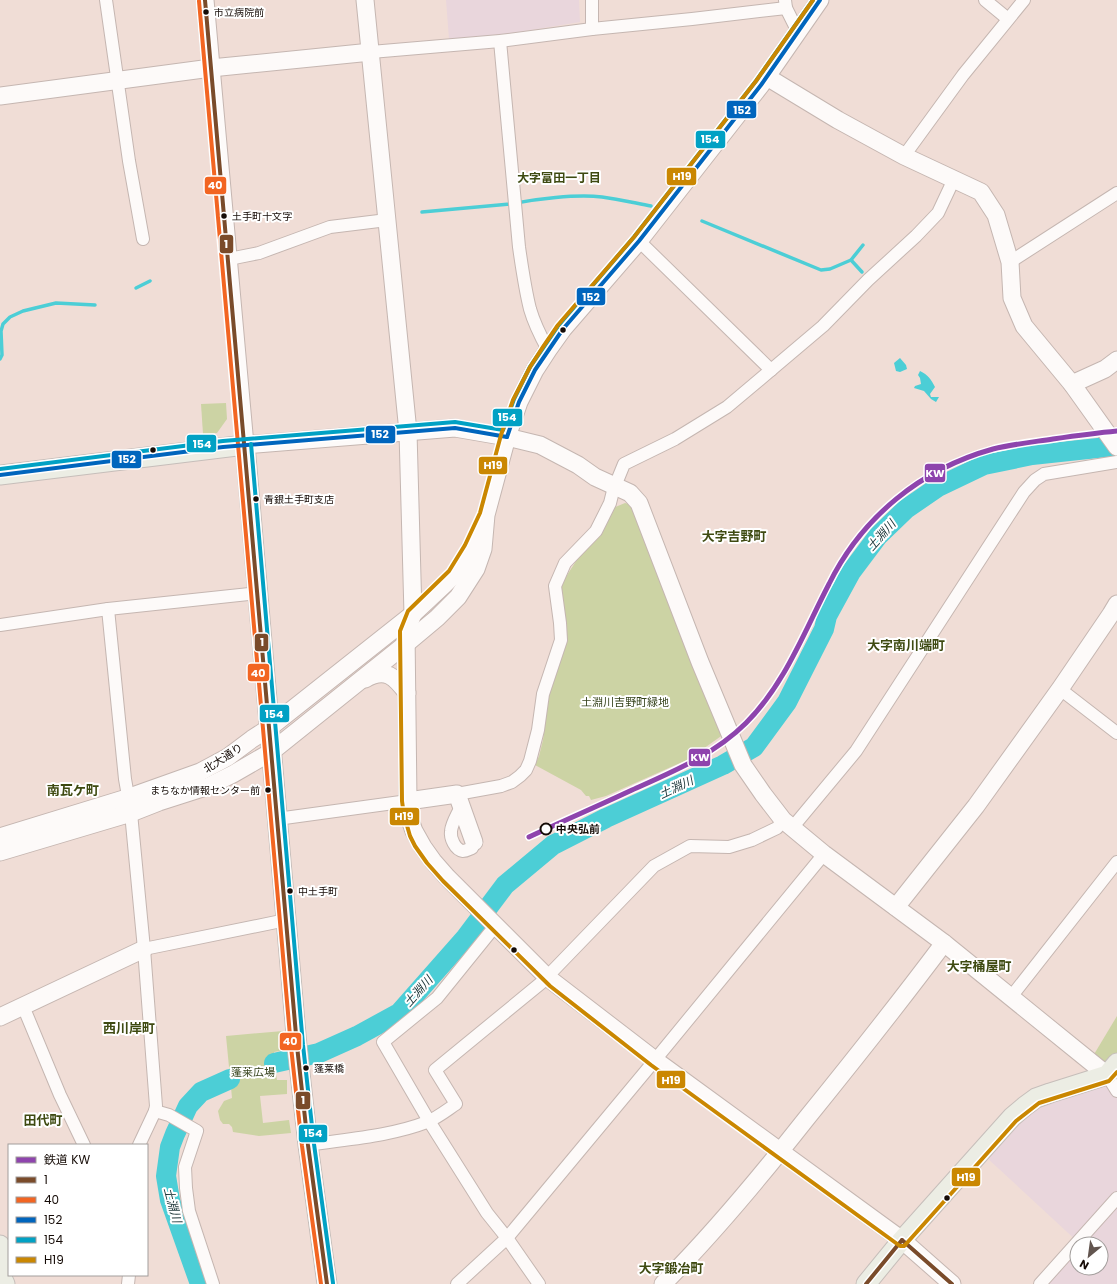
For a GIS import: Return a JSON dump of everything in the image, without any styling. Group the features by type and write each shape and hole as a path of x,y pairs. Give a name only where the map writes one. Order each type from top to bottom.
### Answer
{"main road":[{"path":"0,475 245,445 300,1077 327,1284"},
{"path":"866,1284 902,1240 1007,1123 1025,1106 1036,1098 1050,1093 1115,1075"},
{"path":"0,1245 8,1262"},
{"path":"0,1273 5,1284"}],"street":[{"path":"106,0 129,161 143,239"},
{"path":"206,0 245,445 454,428 507,436 540,445 578,465 595,477 630,493 639,503 700,662 742,761 763,794 788,824 824,854 944,943 1011,997 1115,1075"},
{"path":"365,0 408,432 413,614 406,631 408,801 409,818 414,831 423,847 447,877 547,977 656,1060 902,1240 952,1284"},
{"path":"592,0 592,29"},
{"path":"486,515 507,436 519,402 535,370 563,329 639,241 767,77 820,0"},
{"path":"984,0 1008,19"},
{"path":"904,156 963,75 1024,0"},
{"path":"0,96 212,68 500,41 592,29 692,19 785,4 798,32"},
{"path":"500,41 521,260 531,310 548,350"},
{"path":"767,77 838,120 904,156 980,192 996,215 1010,262 1012,298 1024,326 1072,384 1114,442"},
{"path":"277,819 408,801 459,800 512,782 520,776 526,770 530,761 538,730 543,694 560,640 560,623 555,586 565,563 596,531 610,503 624,464 675,439 727,407 823,326 868,280 916,236 938,213 954,179"},
{"path":"1010,262 1117,193"},
{"path":"229,259 259,253 330,227 387,220"},
{"path":"639,241 771,370"},
{"path":"1072,384 1106,369 1117,360"},
{"path":"308,1145 372,1135 410,1127 429,1121 456,1104 435,1070 541,983 654,866 690,846 729,847 752,840 788,824 856,751 1024,492 1035,480 1044,474 1117,462"},
{"name":"北大通り","path":"0,852 129,806 228,757 252,738 269,728 413,614 454,575 463,562 486,515"},
{"name":"北大通り","path":"0,837 129,806 159,802 209,786 272,752 437,618 458,597 476,569 483,549 486,515"},
{"path":"0,625 108,609 258,593"},
{"path":"896,907 976,806 1060,689 1117,604"},
{"path":"108,609 144,949 156,1106 139,1144"},
{"path":"356,684 370,676 385,674 394,678 407,693"},
{"path":"1060,689 1117,733"},
{"path":"459,800 474,842"},
{"path":"457,1284 507,1238 656,1060 824,854"},
{"path":"1011,997 1117,862"},
{"path":"0,1017 144,949 286,920"},
{"path":"494,924 437,998 383,1042 429,1121 487,1213 507,1238 538,1284"},
{"path":"663,1284 707,1237 781,1150 836,1083 944,943"},
{"path":"24,1006 60,1094 84,1144"},
{"path":"155,1111 170,1115 197,1131 185,1167 189,1211 214,1284"},
{"path":"1040,1284 1117,1198"}],"shaded area":[{"path":"446,0 579,0 580,22 506,34 449,39"},
{"path":"1117,1080 1117,1284 1047,1284 1069,1259 1069,1276 1109,1276 1109,1236 1071,1236 986,1157 1025,1116 1041,1105"}],"green space":[{"path":"226,403 227,419 217,433 203,434 201,404"},
{"name":"土淵川吉野町緑地","path":"625,503 632,505 692,666 724,734 689,759 606,796 591,800 589,796 586,796 581,790 535,765 543,740 562,583 585,547 613,508"},
{"path":"1117,1016 1117,1053 1106,1065 1093,1056"},
{"name":"蓬莱広場","path":"283,1031 284,1050 274,1052 274,1063 277,1080 287,1080 287,1094 260,1096 263,1123 289,1120 291,1133 259,1136 233,1132 232,1127 229,1124 223,1124 220,1120 218,1111 224,1101 232,1098 226,1036"}],"water":[{"path":"900,358 906,365 907,369 900,372 896,371 894,363"},
{"path":"920,371 929,378 935,387 930,394 931,397 939,397 936,402 924,391 914,388 915,386 921,384 918,375"}],"waterway":[{"path":"422,212 580,196 608,198 651,206"},
{"path":"702,221 821,270 830,269 851,260 863,245"},
{"path":"851,260 862,272"},
{"path":"136,288 150,281"},
{"path":"0,359 2,355 1,331 3,324 10,317 23,311 56,303 95,305"},
{"name":"土淵川","path":"274,1063 319,1053 357,1036 399,1013 466,937 505,885 553,845 606,818 723,765 754,747 787,702 824,629 827,616 851,572 878,536 906,509 938,487 984,465 1032,455 1117,446"},
{"name":"土淵川","path":"200,1284 170,1200 166,1176 170,1147 188,1106 201,1092 230,1079"}],"rail line":[{"name":"KW","path":"529,837 692,762 734,734 760,708 783,675 829,584 858,537 876,517 896,499 918,483 942,469 993,449 1023,443 1117,431"}],"transit line":[{"name":"1","path":"205,0 297,1046 308,1145 327,1284"},
{"name":"154","path":"0,469 223,441 455,422 503,430 514,399 530,367 558,326 634,237 756,81 813,0"},
{"name":"H19","path":"813,0 756,81 634,237 558,325 530,367 513,400 501,435 480,513 465,545 449,571 408,611 400,631 402,801 404,815 410,836 427,863 443,881 550,986 651,1065 900,1246 904,1246 906,1244 1016,1121 1039,1103 1109,1081 1117,1072"},
{"name":"152","path":"507,437 519,402 535,370 563,329 639,241 761,85 820,0"},
{"name":"40","path":"199,1 291,1047 302,1146 321,1284"},
{"name":"152","path":"0,475 223,447 455,428 507,437"},
{"name":"154","path":"251,444 303,1045 314,1144 333,1283"},
{"name":"1","path":"902,1240 952,1284"},
{"name":"1","path":"866,1284 902,1240"}],"place":[{"name":"市立病院前","path":"206,12"},
{"name":"土手町十文字","path":"224,216"},
{"name":"青銀土手町支店","path":"256,499"},
{"name":"まちなか情報センター前","path":"268,790"},
{"name":"中央弘前","path":"546,829"},
{"name":"中土手町","path":"290,891"},
{"name":"蓬莱橋","path":"306,1068"}],"district":[{"name":"大字富田一丁目","path":"559,177"},
{"name":"大字吉野町","path":"734,536"},
{"name":"大字南川端町","path":"906,645"},
{"name":"南瓦ケ町","path":"73,790"},
{"name":"大字桶屋町","path":"979,966"},
{"name":"西川岸町","path":"129,1028"},
{"name":"田代町","path":"43,1120"},
{"name":"大字鍛冶町","path":"671,1268"}]}
